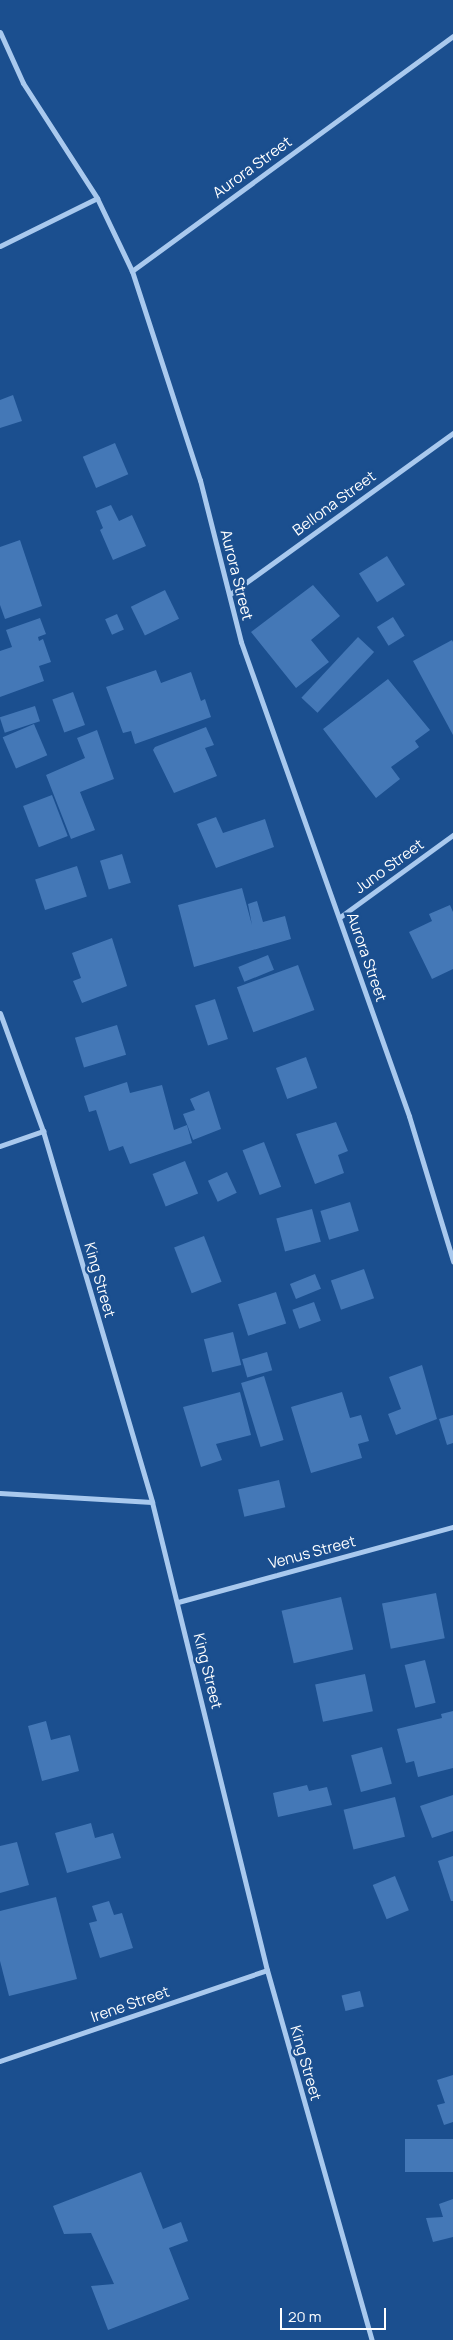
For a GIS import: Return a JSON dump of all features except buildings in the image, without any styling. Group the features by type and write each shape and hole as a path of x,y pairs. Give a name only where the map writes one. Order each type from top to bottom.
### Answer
{"street":[{"path":"0,32 24,83 97,198 132,271"},
{"name":"Aurora Street","path":"453,36 132,271 200,480 230,594 240,642 340,917 409,1116 453,1261"},
{"path":"0,246 97,198"},
{"name":"Bellona Street","path":"230,594 453,433"},
{"name":"Juno Street","path":"340,917 453,835"},
{"name":"King Street","path":"0,1013 43,1131 152,1502 267,1970 372,2340"},
{"path":"0,1146 43,1131"},
{"path":"0,1493 152,1502"},
{"name":"Venus Street","path":"178,1602 453,1527"},
{"name":"Irene Street","path":"0,2061 267,1970"}]}
